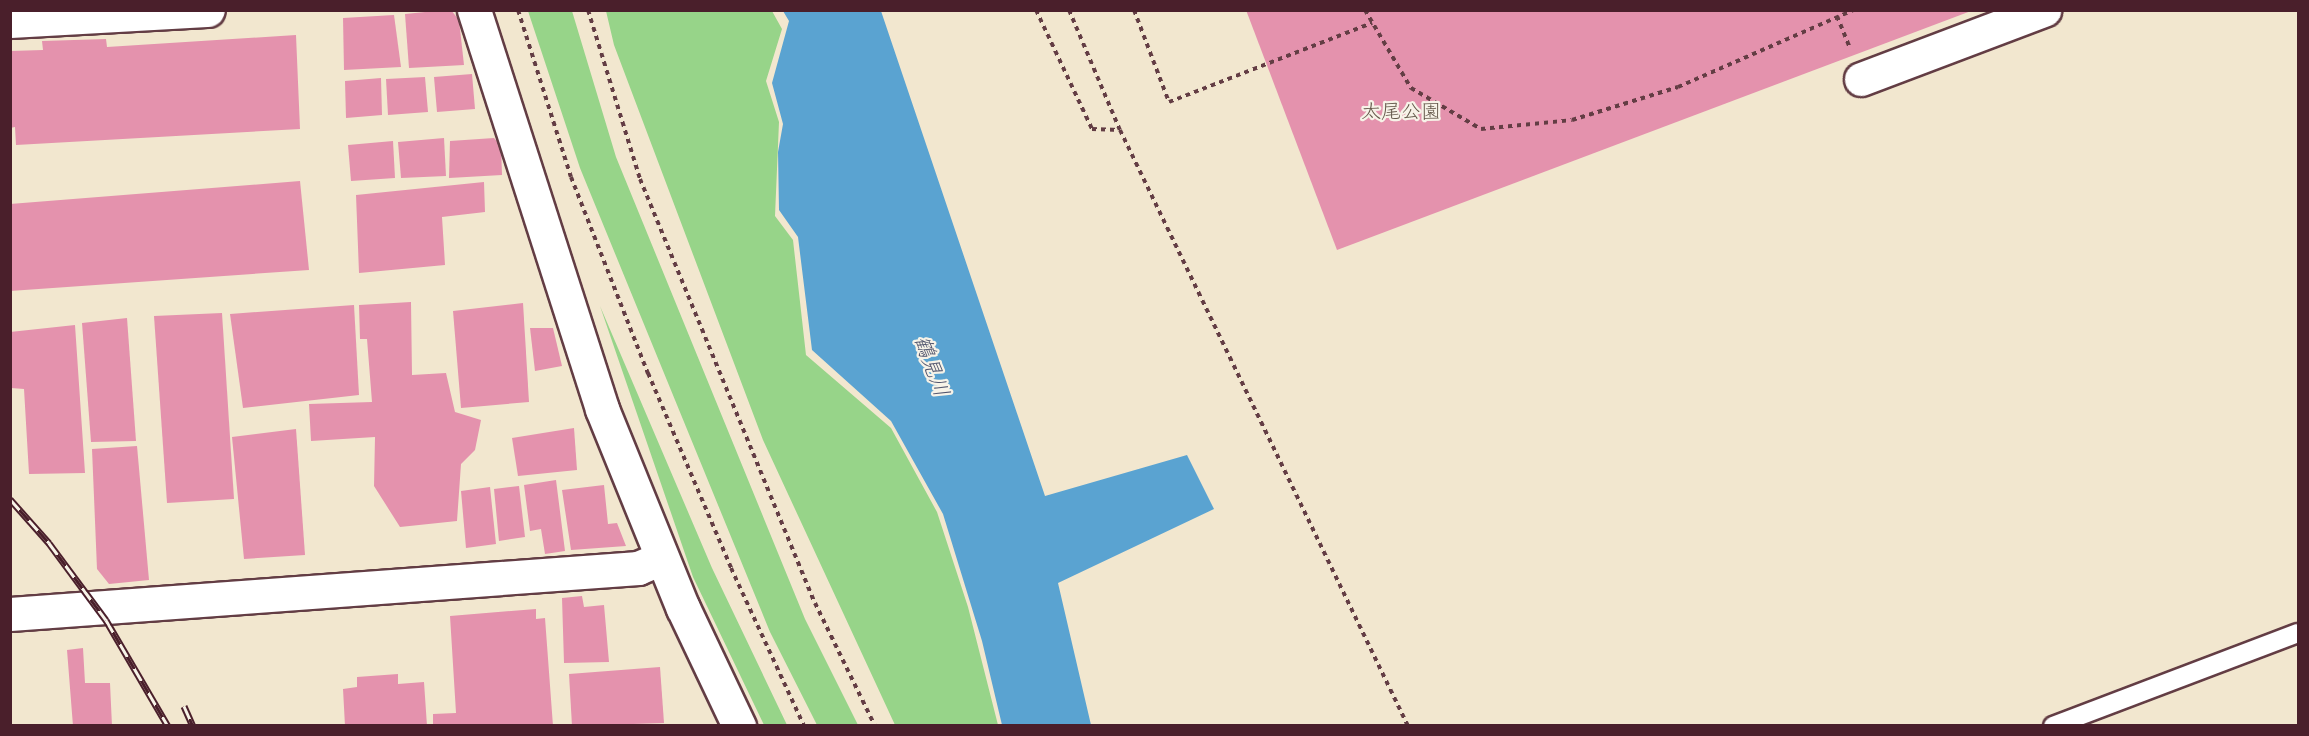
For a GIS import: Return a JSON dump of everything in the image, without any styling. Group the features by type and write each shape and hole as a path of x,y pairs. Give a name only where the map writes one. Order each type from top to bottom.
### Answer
{"street":[{"path":"10,21 208,10"},
{"path":"474,10 602,409 662,558 739,726"},
{"path":"1861,79 2044,10"},
{"path":"10,614 638,568 662,558"}],"lane":[{"path":"2053,726 2298,633"}],"path":[{"path":"518,10 571,177 648,373 804,726"},
{"path":"588,10 640,179 815,603 875,726"},
{"path":"1036,10 1092,129 1120,130"},
{"path":"1069,10 1120,130 1408,726"},
{"path":"1134,10 1169,102 1371,23"},
{"path":"1365,10 1411,88 1481,129 1572,120 1657,94 1853,10"}],"green space":[{"path":"528,11 572,11 616,157 805,619 858,725 817,725 770,632 580,168"},
{"path":"606,11 772,11 782,29 766,81 779,122 775,216 793,240 806,355 891,428 937,512 968,607 998,725 895,725 763,440 614,45"},
{"path":"600,306 712,568 787,725 764,725 693,577"}],"water":[{"name":"鶴見川","path":"783,11 881,11 1045,496 1187,455 1214,509 1058,583 1091,725 1002,725 982,641 943,514 891,421 812,350 798,237 779,210 778,152 783,124 772,83 789,21"}],"building":[{"path":"451,10 459,20 464,65 409,68 405,14"},
{"name":"太尾公園","path":"1246,10 1971,10 1971,11 1337,250"},
{"path":"394,15 401,67 344,70 343,18"},
{"path":"296,35 300,129 16,145 15,127 10,128 10,51 43,50 42,41 106,39 107,47"},
{"path":"472,74 475,109 437,112 434,77"},
{"path":"425,77 428,112 388,115 386,79"},
{"path":"381,78 382,115 346,118 345,81"},
{"path":"444,138 446,176 401,178 398,142"},
{"path":"494,138 501,146 502,175 449,178 450,141"},
{"path":"393,141 395,178 351,181 348,145"},
{"path":"300,181 309,270 10,291 10,204"},
{"path":"484,182 485,212 442,217 445,265 359,273 356,195"},
{"path":"411,302 412,375 446,373 455,412 481,420 475,450 461,464 457,521 400,527 374,486 375,437 311,441 309,404 372,402 367,339 360,339 359,305"},
{"path":"523,303 529,402 461,408 453,311"},
{"path":"354,305 359,395 243,408 230,314"},
{"path":"222,313 234,499 167,503 154,316"},
{"path":"127,318 136,441 91,442 82,323"},
{"path":"75,325 85,473 29,474 24,389 11,388 10,332"},
{"path":"530,328 553,328 562,366 535,371"},
{"path":"574,428 577,470 518,476 512,438"},
{"path":"296,429 305,555 244,559 232,437"},
{"path":"137,446 149,580 109,584 97,569 92,449"},
{"path":"556,480 565,551 545,554 541,529 530,531 524,485"},
{"path":"604,485 608,524 617,523 626,546 571,550 562,490"},
{"path":"519,486 525,537 499,541 494,489"},
{"path":"490,487 496,544 466,548 461,491"},
{"path":"582,596 584,607 604,605 609,662 564,663 562,598"},
{"path":"536,609 536,619 545,618 553,726 433,726 433,714 456,713 450,616"},
{"path":"83,648 85,683 110,683 112,726 73,726 67,650"},
{"path":"660,667 664,723 572,726 569,674"},
{"path":"398,674 398,684 424,682 427,726 345,726 343,689 357,687 357,677"}],"railway":[{"path":"10,499 49,543 106,620 168,726"},
{"path":"184,706 193,726"}]}
